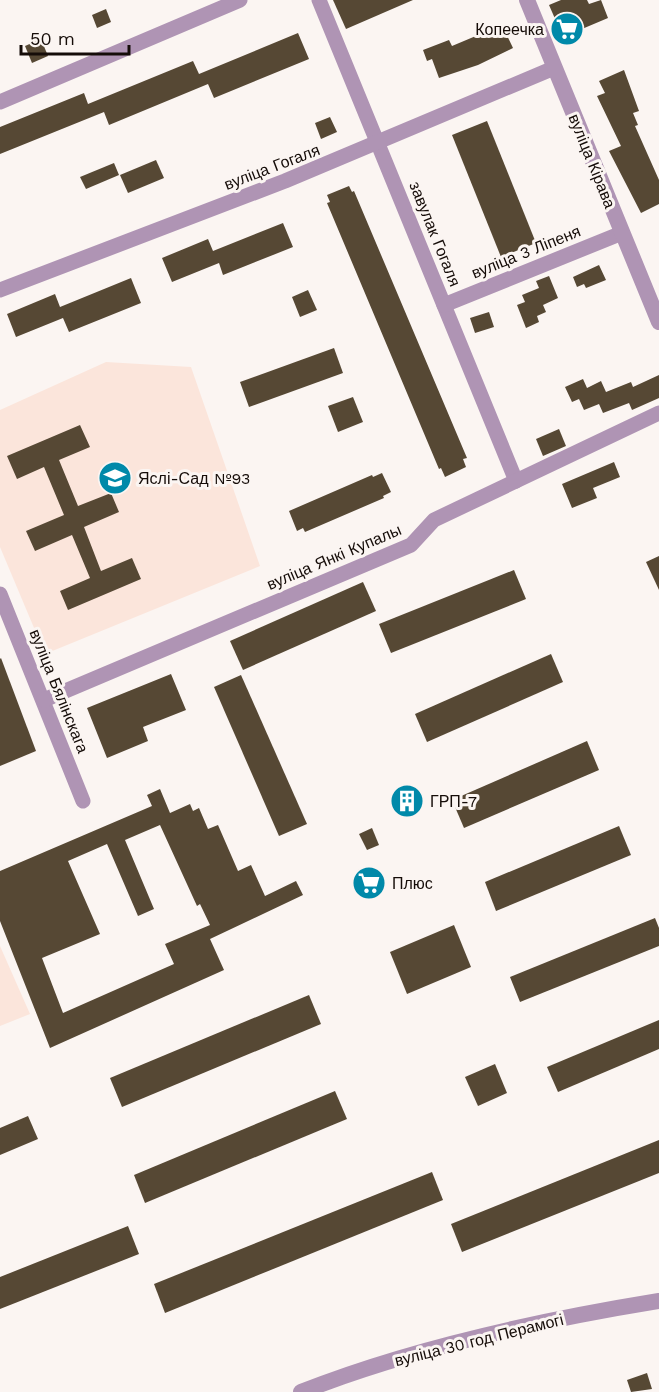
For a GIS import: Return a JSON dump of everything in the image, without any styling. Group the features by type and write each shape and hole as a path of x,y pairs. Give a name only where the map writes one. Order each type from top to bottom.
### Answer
{"street":[{"path":"0,102 240,0"},
{"name":"завулак Гогаля","path":"320,0 516,481"},
{"name":"вуліца Кірава","path":"532,2 554,68 659,322"},
{"name":"вуліца Гогаля","path":"0,291 379,144 554,68"},
{"name":"вуліца 3 Ліпеня","path":"444,305 622,233"},
{"name":"вуліца Янкі Купалы","path":"44,700 411,545 434,520 659,413"},
{"name":"вуліца Бялінскага","path":"0,594 83,801"},
{"name":"вуліца 30 год Перамогі","path":"302,1392 433,1350 545,1322 659,1301"}],"shaded area":[{"name":"Яслі-Сад №93","path":"106,362 191,367 260,566 45,654 0,547 0,410"},
{"path":"0,946 30,1014 0,1026"}],"building":[{"path":"333,0 413,0 346,29"},
{"path":"561,0 587,0 589,4 601,0 608,18 563,37 549,5"},
{"path":"106,9 111,22 97,28 92,15"},
{"path":"502,25 513,48 478,65 439,78 432,59 427,61 423,50 449,40 452,46"},
{"path":"298,33 309,59 214,98 208,84 109,125 104,112 0,154 0,127 84,93 88,104 193,61 199,74"},
{"path":"41,39 48,56 32,63 25,46"},
{"path":"624,70 639,111 633,113 638,125 635,126 659,180 659,204 641,213 609,151 621,146 597,96 605,93 599,81"},
{"path":"330,117 337,132 321,139 315,123"},
{"path":"487,121 536,243 501,257 452,135"},
{"path":"156,160 164,178 128,193 120,175"},
{"path":"114,163 119,175 86,189 80,177"},
{"path":"349,186 352,192 354,191 467,458 463,459 466,467 445,477 441,468 439,469 327,203 330,202 327,195"},
{"path":"283,223 293,247 223,275 219,263 172,282 162,258 208,239 213,251"},
{"path":"599,265 606,280 586,288 584,284 577,287 573,277"},
{"path":"549,276 558,298 543,305 546,312 537,316 539,322 526,328 517,305 525,302 522,295 539,288 536,281"},
{"path":"131,278 141,303 69,332 63,318 16,337 7,314 55,294 60,307"},
{"path":"308,290 317,310 300,317 292,297"},
{"path":"489,312 494,327 475,333 470,318"},
{"path":"334,348 343,373 249,407 240,382"},
{"path":"659,375 659,398 632,410 629,403 603,413 599,404 584,410 579,399 572,402 565,387 583,379 587,388 601,381 606,392 631,382 633,387"},
{"path":"353,397 363,422 338,432 328,406"},
{"path":"80,425 90,447 59,460 78,506 111,493 119,512 84,527 101,571 132,558 141,579 68,610 60,591 90,578 72,535 35,551 26,531 64,515 44,467 17,479 7,456"},
{"path":"559,429 566,446 543,456 536,439"},
{"path":"614,462 620,477 593,488 597,498 572,508 562,484"},
{"path":"382,473 391,492 383,496 384,498 305,532 303,528 297,531 289,511 372,475 373,477"},
{"path":"659,556 659,590 646,562"},
{"path":"514,570 526,599 391,653 379,624"},
{"path":"363,582 376,611 243,670 230,641"},
{"path":"551,654 563,682 427,742 415,714"},
{"path":"0,659 36,751 0,766"},
{"path":"171,674 186,710 143,727 148,741 107,758 87,708"},
{"path":"241,675 307,824 279,836 214,687"},
{"path":"587,741 599,770 464,828 452,800"},
{"path":"160,789 170,813 190,804 193,811 199,808 208,829 218,825 238,871 251,865 265,896 296,881 303,895 210,939 224,970 50,1048 0,921 0,871 152,806 147,795","holes":["160,825 197,906 200,904 210,925 165,944 174,964 63,1013 42,958 100,934 68,861 107,844 138,916 154,909 125,840"]},
{"name":"ГРП-7","path":"411,793 416,805 404,810 399,798"},
{"path":"619,826 631,855 496,911 485,882"},
{"path":"372,828 379,845 367,850 359,834"},
{"name":"Плюс","path":"372,868 382,892 367,898 357,875"},
{"path":"655,918 659,928 659,946 520,1002 510,977"},
{"path":"454,925 471,967 407,994 390,952"},
{"path":"309,995 321,1024 122,1107 110,1078"},
{"path":"659,1020 659,1049 558,1092 547,1067"},
{"path":"495,1064 507,1093 478,1106 465,1077"},
{"path":"335,1091 347,1119 145,1203 134,1175"},
{"path":"28,1116 38,1139 0,1155 0,1128"},
{"path":"659,1140 659,1173 462,1252 451,1224"},
{"path":"432,1172 443,1200 165,1313 154,1284"},
{"path":"128,1226 139,1254 0,1309 0,1277"},
{"path":"647,1373 652,1389 631,1392 627,1380"}],"place":[{"name":"Копеечка","path":"567,29"},
{"name":"Яслі-Сад №93","path":"115,478"},
{"name":"ГРП-7","path":"407,801"},
{"name":"Плюс","path":"369,883"}]}
